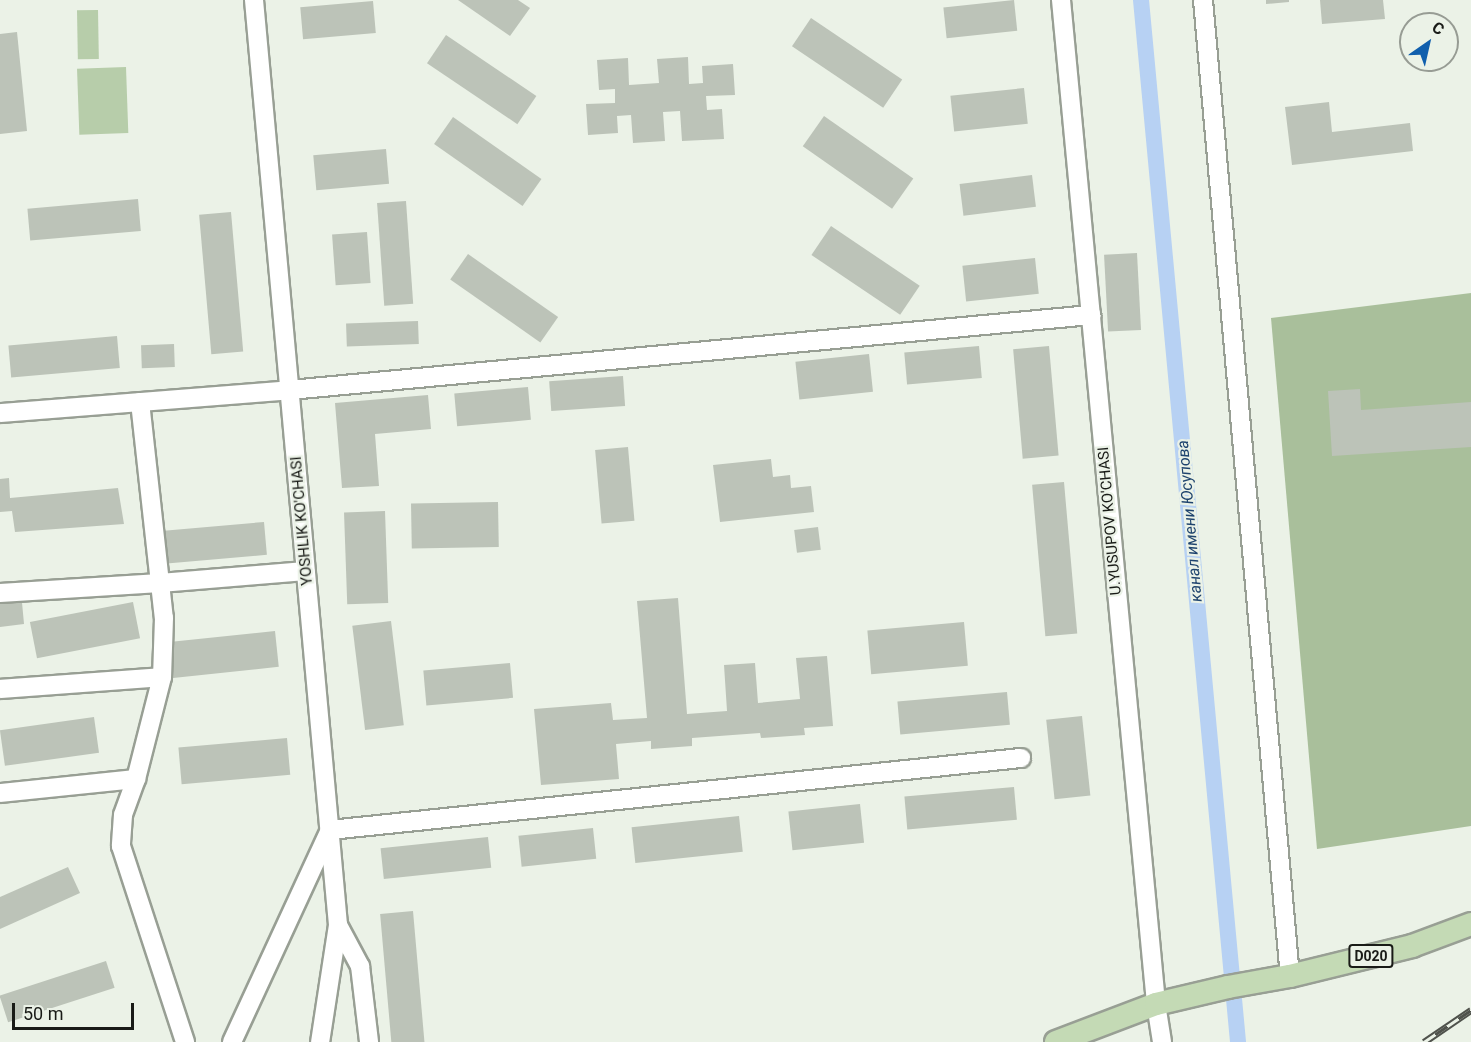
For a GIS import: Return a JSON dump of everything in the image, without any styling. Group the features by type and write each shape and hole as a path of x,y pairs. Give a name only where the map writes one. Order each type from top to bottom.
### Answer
{"main road":[{"name":"D020","path":"1056,1042 1156,1005 1279,979 1412,946 1471,924"}],"street":[{"name":"YOSHLIK KO'CHASI","path":"254,0 338,926 320,1042"},
{"name":"U.YUSUPOV KO'CHASI","path":"1061,0 1156,1005 1162,1042"},
{"path":"1203,0 1279,979"},
{"path":"0,413 290,390 1091,315"},
{"path":"140,402 164,618 162,677 136,779 123,815 120,846 185,1042"},
{"path":"0,593 306,571"},
{"path":"0,689 162,677"},
{"path":"232,1042 330,830 1021,758"},
{"path":"0,793 136,779"},
{"path":"338,926 360,966 369,1042"}],"green space":[{"path":"77,10 98,10 99,59 78,59"},
{"path":"126,67 128,133 79,135 77,69"},
{"path":"1471,293 1471,826 1317,849 1271,318"}],"building":[{"path":"458,0 518,0 530,8 510,36"},
{"path":"1014,0 1017,31 947,38 943,7"},
{"path":"1266,0 1289,0 1289,2 1266,4"},
{"path":"1320,0 1383,0 1385,19 1322,24"},
{"path":"373,1 376,33 303,39 300,7"},
{"path":"811,18 902,80 883,108 792,46"},
{"path":"17,32 27,131 0,134 0,34"},
{"path":"446,35 536,96 517,124 427,63"},
{"path":"688,57 689,84 703,83 702,66 733,64 735,95 706,96 707,110 722,109 724,139 682,141 680,111 663,112 665,141 633,143 631,115 617,116 618,133 588,135 586,104 615,103 615,89 599,90 597,60 628,58 629,85 659,83 657,59"},
{"path":"1024,88 1028,124 954,132 950,96"},
{"path":"1329,102 1332,132 1410,123 1413,151 1292,165 1285,107"},
{"path":"824,116 913,179 892,209 803,146"},
{"path":"453,117 541,179 523,206 434,144"},
{"path":"386,149 389,184 316,190 313,155"},
{"path":"1032,175 1036,207 963,216 960,184"},
{"path":"138,199 141,231 30,241 27,209"},
{"path":"406,201 413,304 384,306 377,203"},
{"path":"231,212 243,351 211,354 199,215"},
{"path":"831,226 920,286 900,315 811,255"},
{"path":"367,232 371,283 336,285 332,234"},
{"path":"1137,253 1141,330 1108,332 1104,255"},
{"path":"468,254 558,317 540,342 450,279"},
{"path":"1035,258 1039,294 966,301 962,266"},
{"path":"418,321 419,344 347,346 346,324"},
{"path":"117,336 120,368 11,377 8,345"},
{"path":"174,344 175,367 142,368 141,345"},
{"path":"979,346 982,378 907,384 904,353"},
{"path":"1049,346 1059,456 1023,459 1013,349"},
{"path":"869,354 873,392 799,400 795,362"},
{"path":"623,376 625,406 551,411 549,381"},
{"path":"528,387 531,420 457,426 454,393"},
{"path":"1360,389 1361,410 1471,402 1471,447 1332,456 1328,391"},
{"path":"428,395 431,429 375,434 379,486 342,488 335,403"},
{"path":"628,447 634,521 602,524 595,450"},
{"path":"771,459 773,477 790,475 791,488 811,486 814,512 720,522 713,465"},
{"path":"9,478 10,498 118,488 124,524 15,532 12,511 0,512 0,479"},
{"path":"1064,482 1077,633 1045,636 1032,485"},
{"path":"498,502 499,547 412,549 411,504"},
{"path":"385,511 388,603 347,604 344,512"},
{"path":"264,522 267,555 158,564 155,531"},
{"path":"818,527 821,550 797,553 794,530"},
{"path":"21,592 24,624 0,627 0,594"},
{"path":"678,598 687,714 727,711 724,665 755,663 758,703 800,699 796,658 827,656 833,726 804,728 805,735 761,738 760,733 692,738 692,746 651,749 651,741 616,744 619,779 541,785 534,709 611,703 613,720 647,718 637,601"},
{"path":"133,602 140,638 37,658 30,622"},
{"path":"391,621 404,725 365,730 352,626"},
{"path":"964,622 968,666 871,674 867,630"},
{"path":"275,631 279,667 168,678 165,643"},
{"path":"510,663 513,698 426,705 423,671"},
{"path":"1007,692 1010,725 900,734 897,702"},
{"path":"1082,716 1090,796 1055,799 1046,720"},
{"path":"94,717 99,753 5,766 0,730"},
{"path":"287,738 290,775 182,784 178,747"},
{"path":"1014,787 1017,820 907,829 904,797"},
{"path":"860,804 864,843 792,850 788,812"},
{"path":"739,816 743,852 635,863 632,827"},
{"path":"593,828 596,859 522,867 518,836"},
{"path":"488,837 491,868 384,879 381,848"},
{"path":"68,867 80,893 0,929 0,897"},
{"path":"413,911 424,1042 391,1042 380,914"},
{"path":"106,961 115,988 8,1022 0,995"}],"waterway":[{"name":"канал имени Юсупова","path":"1141,0 1238,1042"}],"railway":[{"path":"1424,1042 1471,1010"}]}
